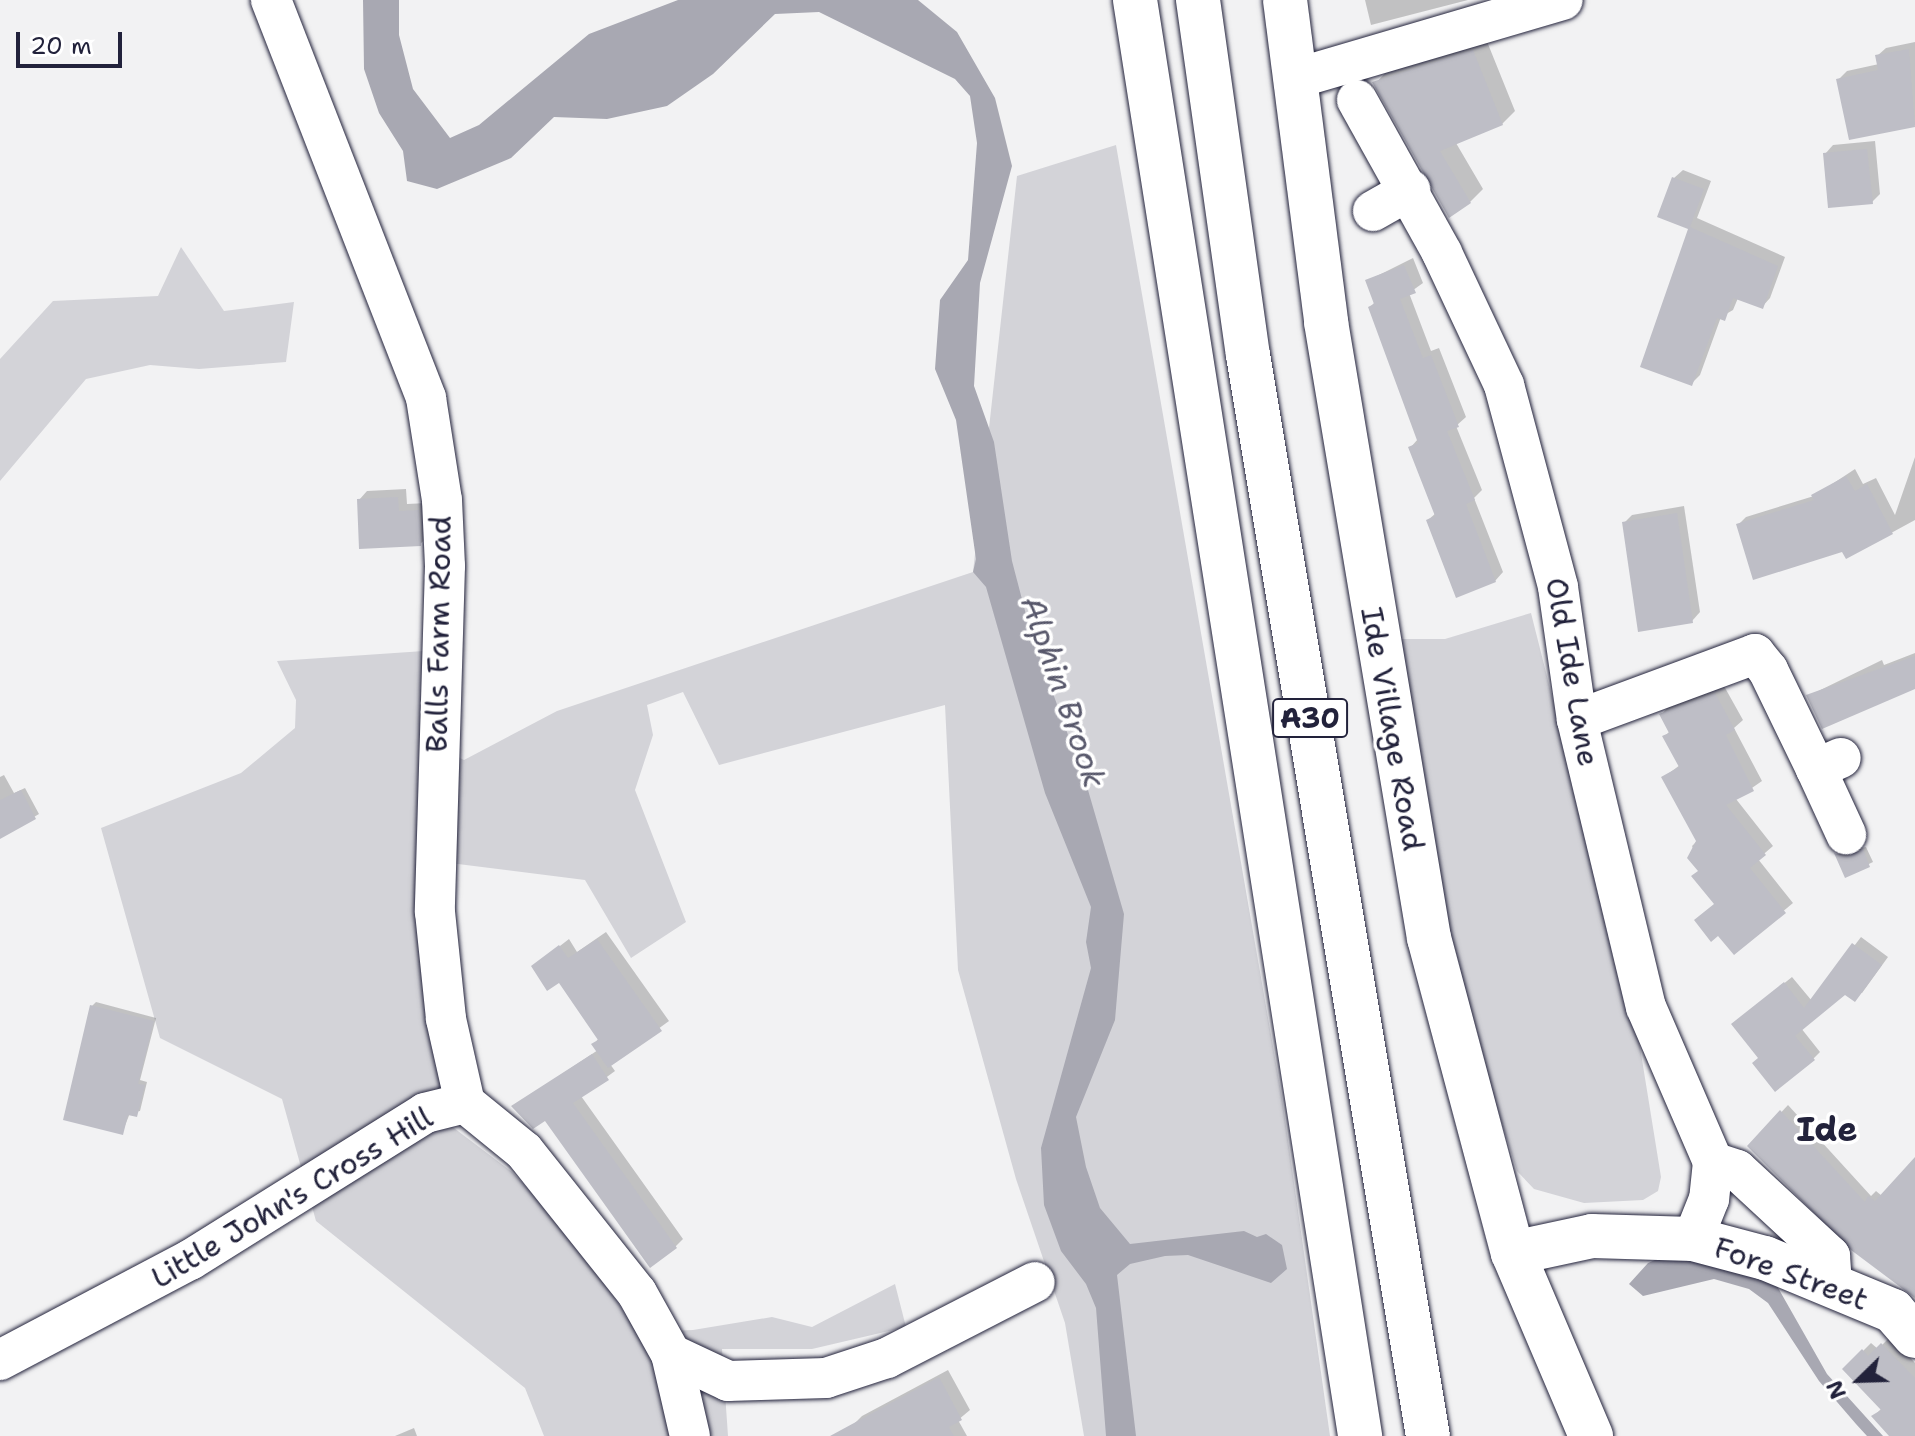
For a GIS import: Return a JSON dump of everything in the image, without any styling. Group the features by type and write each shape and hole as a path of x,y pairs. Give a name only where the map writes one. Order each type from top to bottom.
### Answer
{"main road":[{"name":"A30","path":"1135,0 1360,1436"},
{"name":"A30","path":"1198,0 1248,355 1428,1436"},
{"name":"Ide Village Road","path":"1285,0 1331,354 1429,938 1513,1253 1591,1436"},
{"name":"Fore Street","path":"1513,1253 1592,1236 1693,1239 1765,1258 1893,1311 1915,1336"}],"street":[{"name":"Balls Farm Road","path":"271,0 426,398 442,500 445,566 435,912 446,1019 465,1103"},
{"path":"1294,79 1563,0"},
{"name":"Old Ide Lane","path":"1357,100 1410,190 1504,385 1558,587 1577,720 1646,1007 1713,1162"},
{"path":"1373,211 1410,190"},
{"path":"1577,720 1755,654 1828,764 1846,834"},
{"name":"Little John's Cross Hill","path":"0,1360 190,1260 425,1113 465,1103 524,1151 637,1293 671,1354 688,1430"},
{"path":"1693,1239 1709,1199 1713,1162 1737,1170 1830,1256 1832,1285"},
{"path":"671,1354 728,1381 826,1378 887,1358 1035,1282"},
{"name":"Little John's Cross Hill","path":"688,1430 728,1381"}],"shaded area":[{"path":"363,0 399,0 399,35 413,89 450,138 479,125 589,34 678,0 918,0 957,32 995,98 1012,166 980,283 974,386 994,442 1012,561 1030,630 1088,790 1124,914 1115,1020 1076,1117 1086,1167 1100,1208 1130,1244 1244,1231 1257,1237 1266,1234 1282,1245 1287,1269 1271,1283 1188,1255 1165,1256 1130,1264 1117,1275 1136,1436 1106,1436 1096,1308 1086,1284 1061,1251 1044,1205 1041,1148 1091,968 1086,942 1091,907 1045,793 986,587 973,572 976,559 956,420 935,369 940,300 968,260 977,143 970,96 955,79 819,12 775,14 713,74 667,106 607,119 554,117 511,158 437,189 407,181 403,151 379,113 364,69"},
{"path":"1116,145 1282,1098 1330,1436 1084,1436 1065,1323 1016,1179 958,970 945,705 719,765 683,692 647,705 653,735 635,790 686,922 631,958 585,880 450,863 450,1125 512,1172 570,1233 638,1332 693,1330 772,1317 812,1327 895,1284 906,1327 812,1349 722,1349 728,1436 544,1436 525,1388 316,1221 282,1099 160,1038 101,828 241,773 295,728 296,700 277,661 424,651 423,741 464,760 557,711 973,572 1017,176"},
{"path":"181,247 224,311 294,302 286,362 199,369 150,365 86,379 0,481 0,359 53,301 158,296"},
{"path":"1531,613 1639,1041 1661,1177 1658,1191 1643,1200 1584,1203 1534,1189 1517,1171 1444,940 1389,639 1445,639"},
{"path":"1676,1251 1720,1262 1777,1286 1827,1374 1883,1436 1867,1436 1856,1424 1819,1381 1768,1303 1749,1289 1714,1279 1643,1296 1629,1284 1648,1263"}],"building":[{"path":"1909,49 1915,127 1849,140 1836,79 1878,70 1875,55"},
{"path":"1473,50 1503,125 1440,151 1471,203 1449,218 1372,82"},
{"path":"1867,149 1873,204 1828,208 1823,153"},
{"path":"1672,177 1704,189 1690,227 1778,266 1763,309 1733,298 1725,321 1717,318 1692,386 1640,367 1688,229 1657,217"},
{"path":"1404,265 1416,293 1400,299 1423,358 1431,355 1459,427 1447,431 1475,500 1466,504 1496,582 1456,598 1426,520 1435,516 1408,447 1418,443 1368,307 1374,304 1365,280"},
{"path":"1846,476 1855,491 1867,484 1893,534 1846,559 1842,552 1753,580 1736,524 1814,500 1811,495"},
{"path":"398,497 399,511 419,510 421,546 359,549 357,499"},
{"path":"1677,513 1693,623 1638,632 1622,522"},
{"path":"1915,656 1915,689 1822,729 1806,695"},
{"path":"1715,693 1735,730 1726,735 1754,791 1726,805 1766,855 1750,868 1786,913 1734,955 1718,936 1711,942 1694,920 1714,904 1691,876 1698,871 1687,858 1696,841 1661,777 1679,767 1662,736 1669,733 1659,714"},
{"path":"21,790 36,819 0,839 0,800"},
{"path":"1863,849 1870,867 1845,878 1834,853 1845,857"},
{"path":"597,939 662,1031 608,1068 591,1044 598,1040 559,983 547,991 531,966 559,945 568,958"},
{"path":"1852,943 1882,965 1855,1002 1845,995 1795,1036 1815,1060 1775,1092 1752,1063 1758,1058 1731,1024 1784,982 1804,1008"},
{"path":"90,1005 154,1021 138,1084 145,1085 137,1117 128,1115 123,1135 63,1120"},
{"path":"592,1054 609,1080 573,1103 677,1248 650,1268 545,1121 533,1129 511,1106"},
{"path":"1780,1110 1865,1202 1868,1196 1875,1201 1915,1157 1915,1298 1851,1250 1747,1146"},
{"path":"1881,1343 1915,1378 1915,1436 1889,1436 1871,1416 1881,1410 1842,1369 1862,1349 1868,1356"},
{"path":"939,1377 962,1420 949,1427 954,1436 830,1436"}],"district":[{"name":"Ide","path":"1827,1130"}],"water label":[{"name":"Alphin Brook","path":"1063,692"}]}
